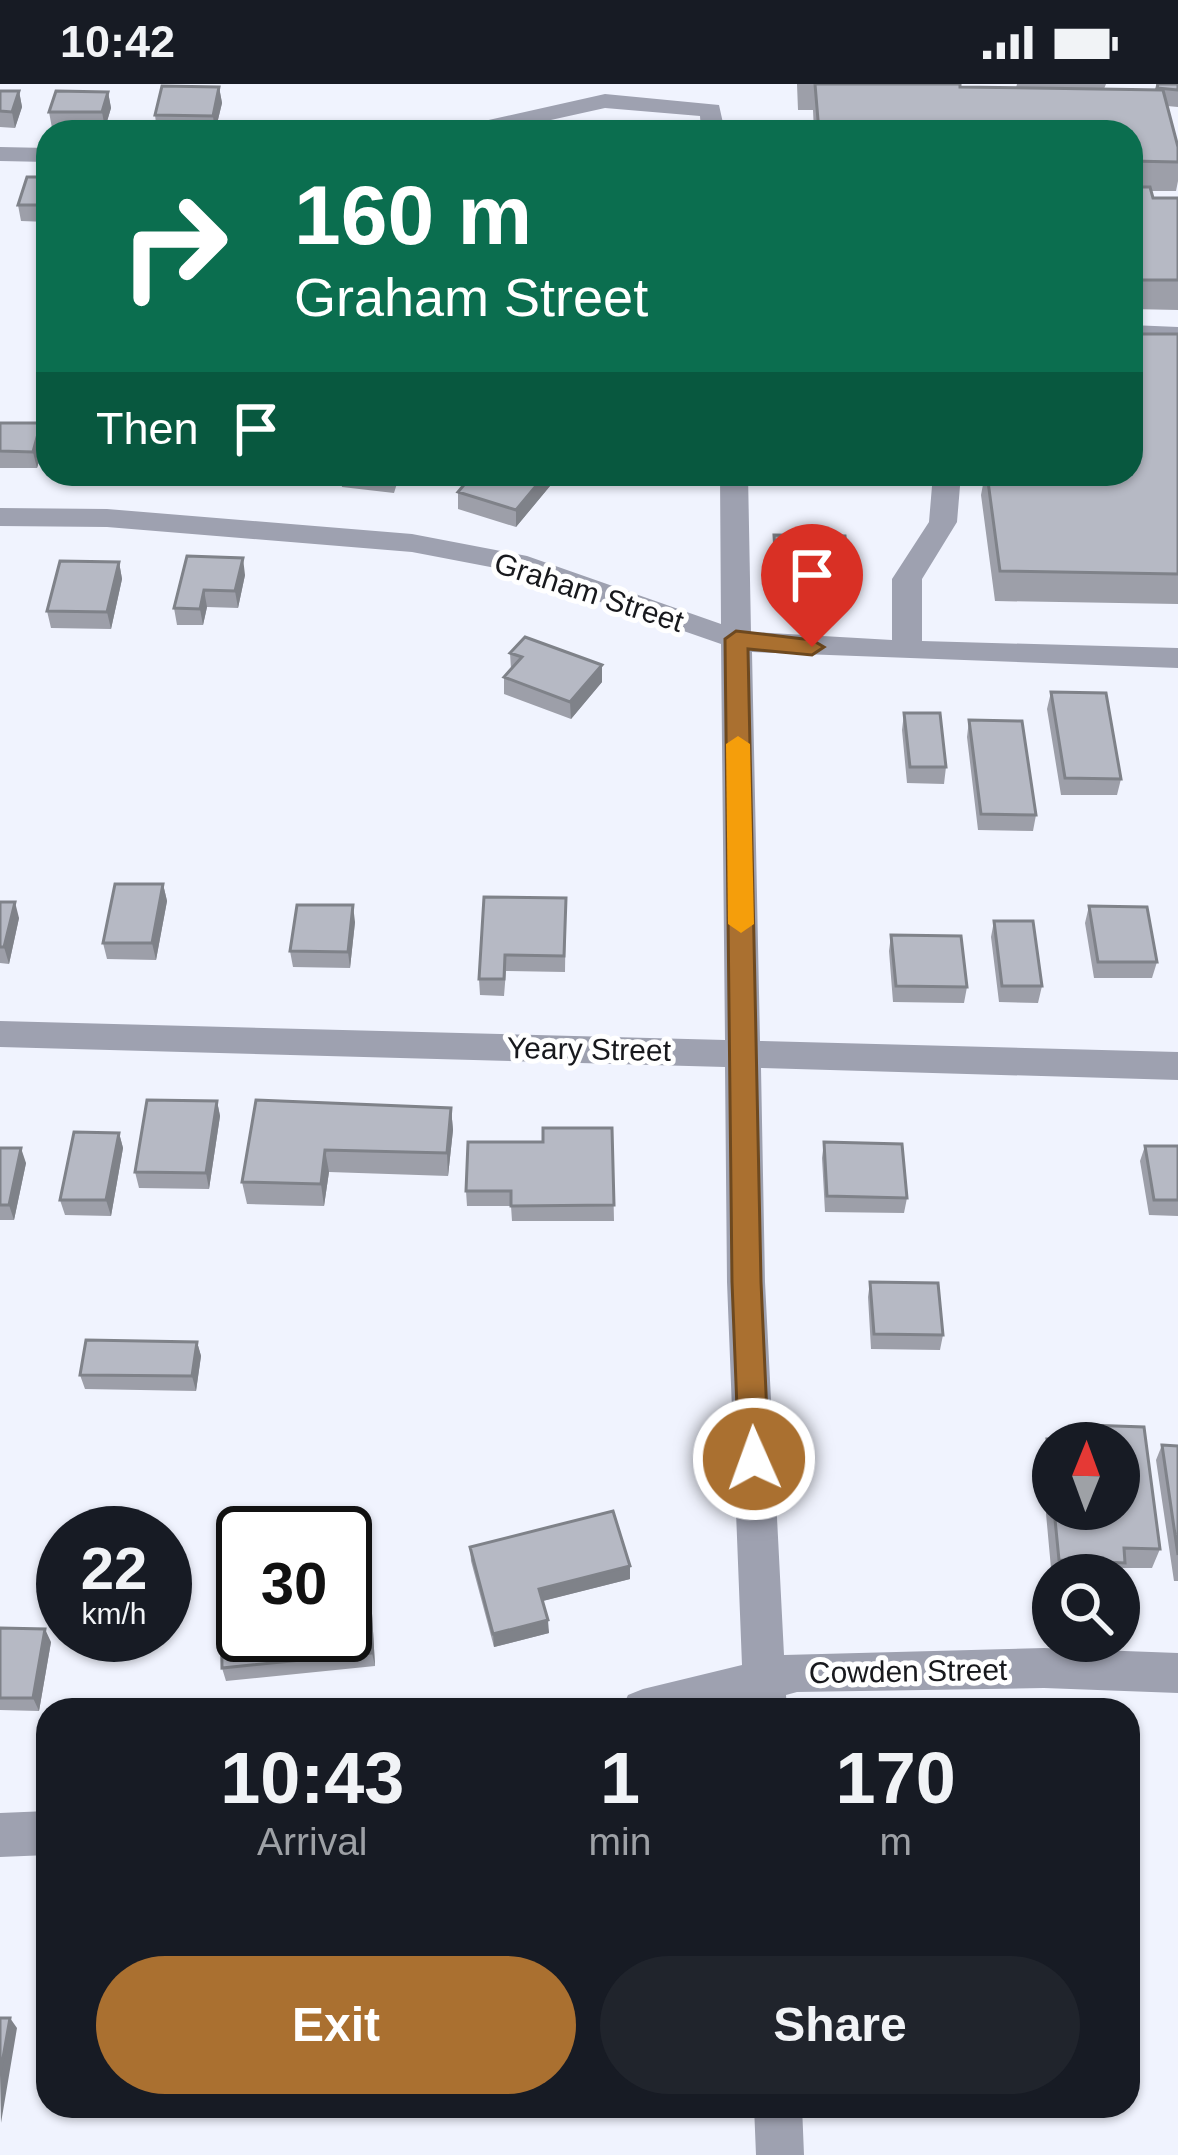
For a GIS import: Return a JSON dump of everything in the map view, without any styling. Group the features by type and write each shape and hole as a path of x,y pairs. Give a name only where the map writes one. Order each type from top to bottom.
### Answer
{"street":[{"path":"519,120 605,101 707,120"},
{"path":"0,154 36,155"},
{"path":"1143,333 1178,334"},
{"path":"734,486 746,1282 764,1695"},
{"path":"907,651 907,579 943,522 946,486"},
{"name":"Graham Street","path":"0,517 107,518 412,543 518,563 765,646 1178,658"},
{"name":"Yeary Street","path":"0,1034 1178,1066"},
{"name":"Cowden Street","path":"764,1695 797,1672 1044,1668 1178,1673"},
{"path":"0,1835 36,1834"},
{"path":"778,2118 779,2155"}],"building":[{"path":"815,84 1163,90 1178,162 1143,161 1143,120 818,120"},
{"path":"1158,84 1178,84 1178,90 1157,88"},
{"path":"162,86 219,87 213,116 155,115"},
{"path":"0,91 19,91 12,112 0,111"},
{"path":"56,91 108,92 102,112 49,112"},
{"path":"27,177 36,177 36,205 18,205"},
{"path":"1143,187 1150,187 1153,198 1178,198 1178,280 1143,280"},
{"path":"1143,334 1178,334 1178,574 1000,571 989,486 1143,486"},
{"path":"0,423 36,423 33,452 0,451"},
{"path":"463,486 536,486 516,510 458,492"},
{"path":"774,535 845,536 849,586 777,585"},
{"path":"187,556 243,558 235,591 204,590 200,609 174,608"},
{"path":"60,561 119,562 107,612 47,611"},
{"path":"525,637 602,665 570,702 504,677 522,657 510,653"},
{"path":"1051,692 1106,693 1121,779 1065,778"},
{"path":"904,713 940,713 946,767 910,767"},
{"path":"969,720 1022,721 1036,815 981,814"},
{"path":"115,884 163,884 152,943 103,943"},
{"path":"484,897 566,898 564,956 505,955 504,979 479,979"},
{"path":"0,902 15,902 4,947 0,947"},
{"path":"297,905 353,905 348,952 290,951"},
{"path":"1089,906 1147,907 1157,962 1098,962"},
{"path":"994,921 1033,921 1042,986 1002,986"},
{"path":"891,935 961,936 967,987 896,986"},
{"path":"147,1100 217,1101 206,1173 135,1172"},
{"path":"256,1100 451,1108 447,1153 325,1150 321,1184 242,1182"},
{"path":"543,1128 612,1128 614,1205 511,1206 511,1191 466,1191 468,1142 543,1142"},
{"path":"74,1132 119,1133 106,1200 60,1200"},
{"path":"824,1142 902,1144 907,1198 827,1196"},
{"path":"1145,1146 1178,1146 1178,1200 1154,1200"},
{"path":"0,1148 21,1148 9,1205 0,1205"},
{"path":"870,1282 938,1283 943,1335 874,1334"},
{"path":"86,1340 197,1342 192,1376 80,1375"},
{"path":"1140,1427 1144,1427 1160,1549 1058,1554 1056,1530 1140,1530"},
{"path":"1162,1445 1178,1446 1178,1555"},
{"path":"613,1511 630,1566 539,1589 548,1620 493,1634 470,1547"},
{"path":"0,1628 36,1629 39,1662 33,1698 0,1698"},
{"path":"222,1662 282,1662 222,1668"},
{"path":"0,2018 10,2018 0,2075"}],"slow traffic":[{"path":"738,744 741,924"}],"route":[{"path":"754,1459 746,1282 736,639 765,646 812,647"}]}
